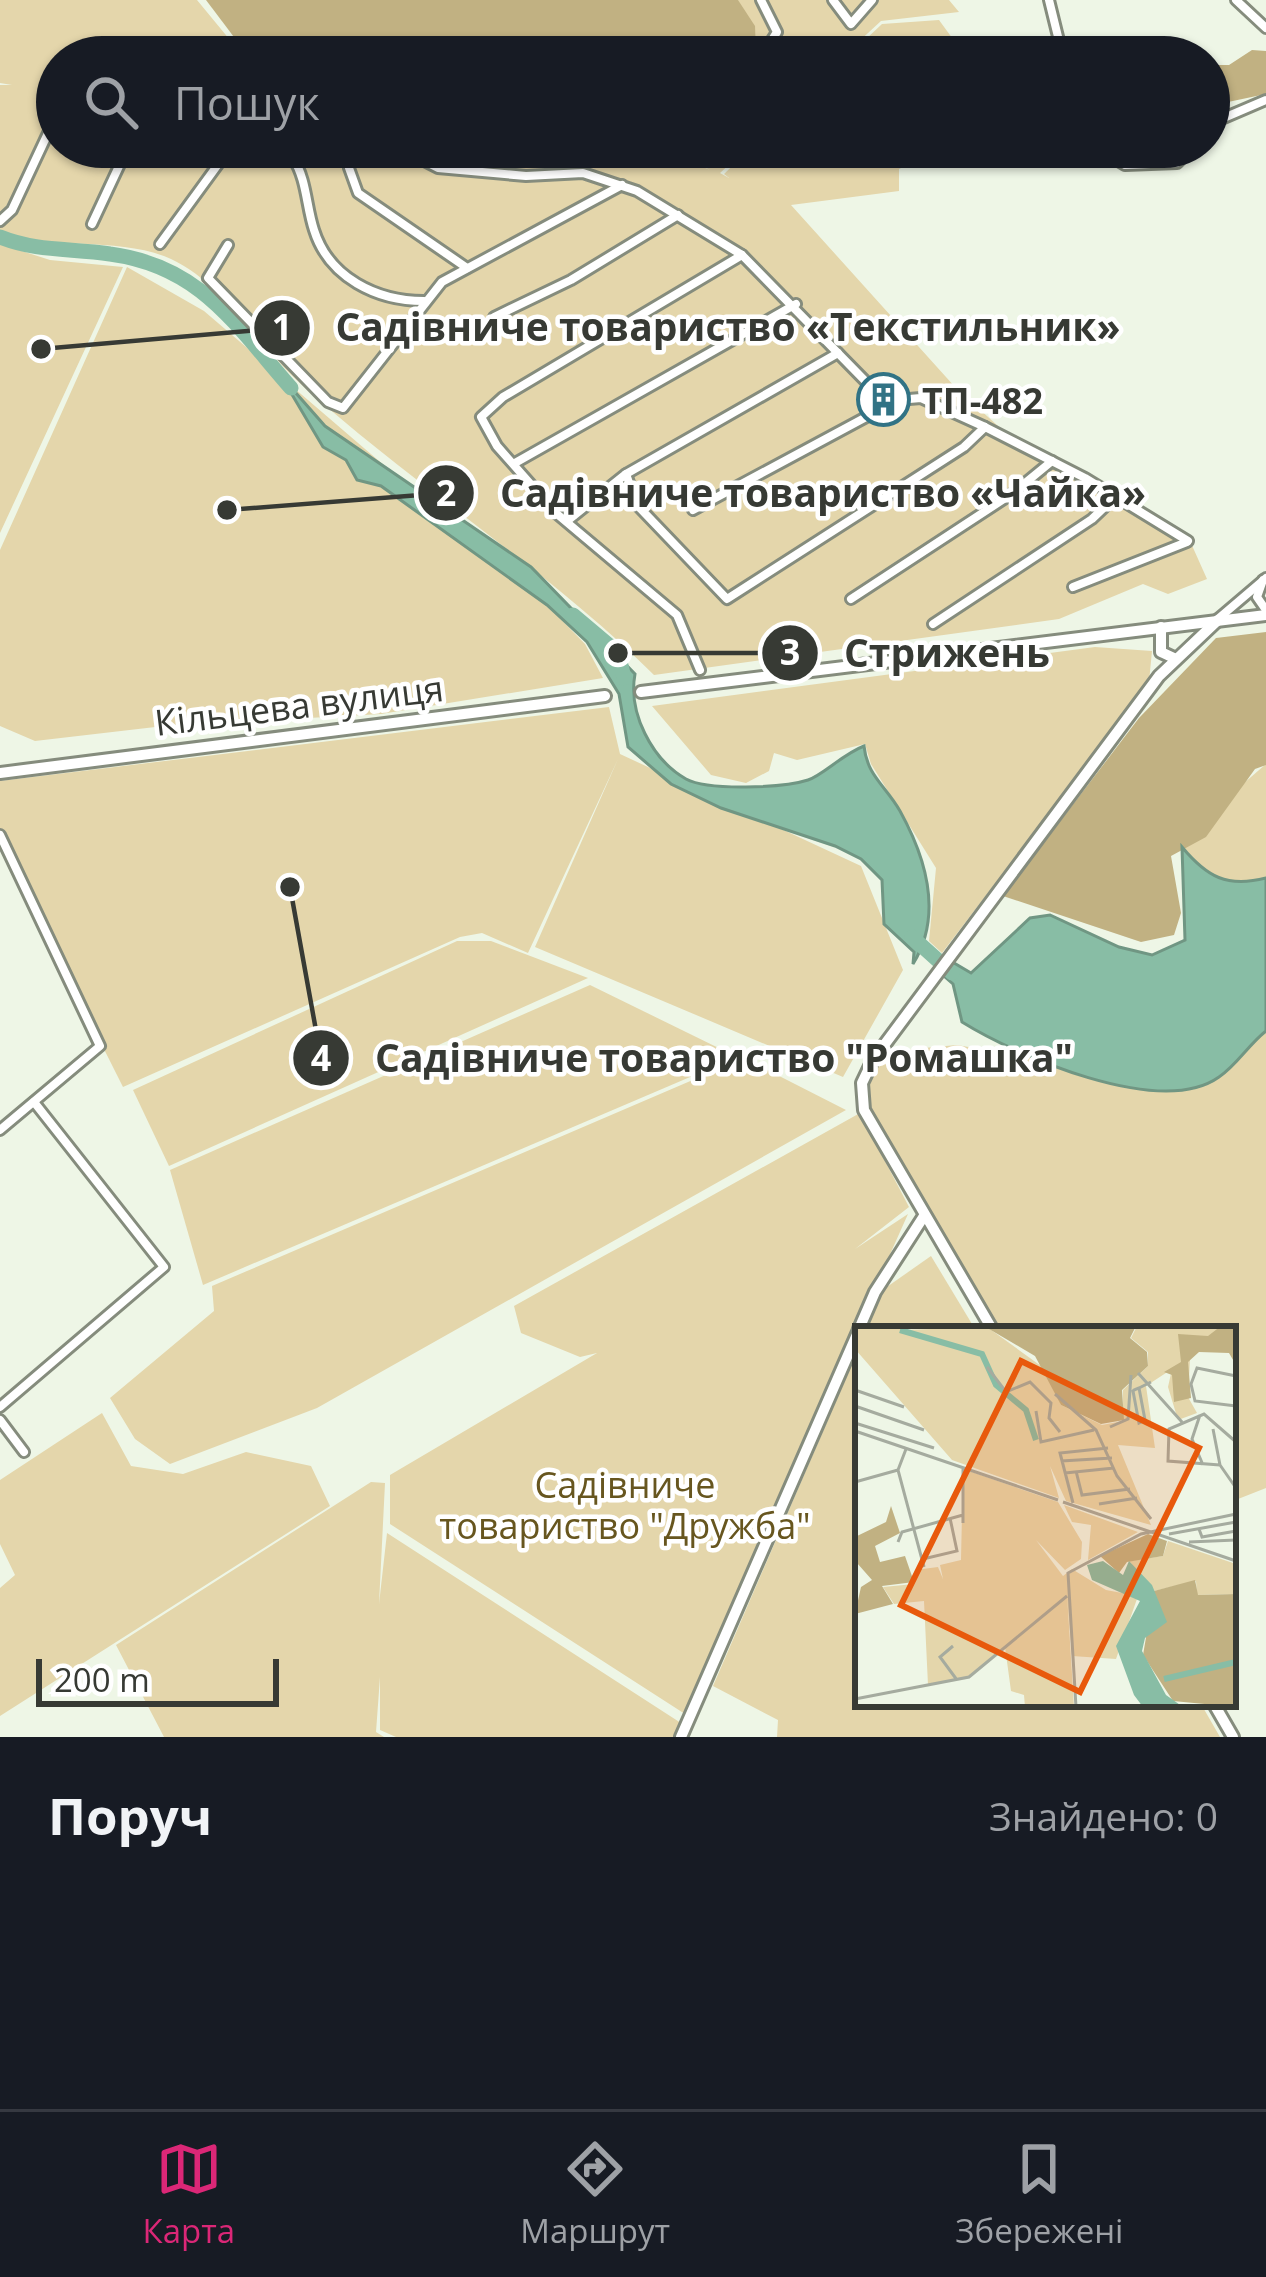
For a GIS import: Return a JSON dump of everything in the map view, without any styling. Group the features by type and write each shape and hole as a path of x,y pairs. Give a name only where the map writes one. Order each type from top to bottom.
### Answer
{"street":[{"path":"761,0 777,32 774,36"},
{"path":"833,0 851,24 872,0"},
{"path":"1049,0 1058,36"},
{"path":"1236,0 1266,28"},
{"path":"1230,115 1266,100"},
{"path":"0,220 9,216 36,159"},
{"path":"92,224 118,168"},
{"path":"160,244 212,168"},
{"path":"296,168 322,250 355,285 403,301 424,301"},
{"path":"349,168 358,193 466,268"},
{"path":"438,168 526,176 583,173 624,184 742,255 796,304 866,386 897,400"},
{"path":"228,245 208,278 335,408 343,408 424,301 466,268 624,184"},
{"path":"494,317 571,280 678,215"},
{"path":"700,670 677,615 567,521 481,417 483,409 742,255"},
{"path":"515,463 796,304"},
{"path":"567,521 626,474 838,353"},
{"path":"693,510 839,436 897,400 921,398 1052,461 1188,541 1073,587"},
{"path":"626,474 637,505 727,599 964,448 985,427"},
{"path":"851,599 1013,493 1052,461"},
{"path":"933,624 1092,519 1115,497"},
{"path":"990,1326 872,1127 862,1096 873,1060 1159,676 1265,579"},
{"path":"641,692 1266,612 1257,597 1265,579"},
{"path":"1159,676 1161,627"},
{"path":"1161,652 1175,659"},
{"name":"Кільцева вулиця","path":"0,773 604,696"},
{"path":"0,835 100,1046 0,1130"},
{"path":"0,1406 164,1267 34,1102"},
{"path":"861,1326 875,1292 924,1216"},
{"path":"681,1737 855,1339"},
{"path":"0,1420 24,1451"},
{"path":"1216,1707 1233,1737"}],"green space":[{"path":"0,0 197,0 227,36 36,36 36,168 725,168 720,173 729,178 724,174 730,168 901,168 899,191 791,205 955,387 1009,436 1190,541 1207,579 1168,594 1143,584 1059,619 654,675 569,599 302,385 225,300 191,270 151,252 0,232 0,85 12,85 0,83"},
{"path":"726,0 949,0 959,12 881,21 865,36 744,36"},
{"path":"939,20 951,36 869,36 882,24"},
{"path":"0,244 50,260 123,267 0,533"},
{"path":"127,267 204,311 547,605 585,644 603,678 381,714 164,726 35,741 0,726 0,550"},
{"path":"1095,647 1152,651 1149,682 942,953 929,941 936,868 871,764 865,744 797,760 774,753 769,771 746,783 711,775 652,706"},
{"path":"609,707 620,754 861,866 903,970 843,1077 535,947 618,759 528,953 482,933 460,937 123,1087 0,842 0,781"},
{"path":"1266,764 1266,878 1240,882 1219,878 1182,847 1198,823"},
{"path":"457,941 491,941 588,978 169,1166 133,1090"},
{"path":"590,985 737,1057 203,1285 170,1170"},
{"path":"1266,1026 1266,1488 1236,1500 1236,1326 990,1326 862,1096 879,1052 957,1045 1133,1076"},
{"path":"744,1058 846,1110 317,1408 170,1464 135,1439 110,1398 214,1311 212,1286"},
{"name":"Садівниче товариство \"Дружба\"","path":"860,1113 909,1207 855,1249 908,1214 685,1714 390,1524 390,1475 597,1353 580,1357 521,1333 514,1306"},
{"path":"931,1256 973,1326 868,1326 884,1289"},
{"path":"855,1357 855,1707 1203,1707 1220,1737 777,1737 778,1720 713,1686"},
{"path":"102,1413 131,1466 183,1474 246,1452 311,1466 330,1506 0,1716 0,1588 15,1575 0,1544 0,1480"},
{"path":"371,1482 385,1483 379,1604 387,1533 684,1725 678,1737 396,1737 380,1730 380,1677 376,1732 384,1737 164,1737 116,1645"}],"shaded area":[{"path":"206,0 738,0 755,26 755,36 233,36"},
{"path":"1252,50 1266,51 1266,94 1230,102 1230,64"},
{"path":"281,376 325,426 531,567 635,674 635,704 645,733 662,760 686,779 728,787 796,783 864,746 869,765 900,811 917,848 928,887 927,926 913,964 914,952 884,924 882,880 861,859 721,808 671,784 628,747 619,694 587,642 547,605 381,486 357,480 346,460 323,447"},
{"path":"1266,632 1266,765 1255,769 1206,837 1171,856 1181,913 1174,935 1141,942 1003,896 1139,718 1216,638"},
{"path":"1182,847 1219,878 1240,882 1266,878 1266,1031 1219,1077 1193,1088 1126,1087 1051,1065 962,1022 953,984 944,976 954,963 971,973 1030,918 1050,915 1119,947 1152,955 1185,940"}],"waterway":[{"path":"0,237 41,247 110,254 168,271 213,301 291,388"},
{"path":"573,615 618,653 624,678"},
{"path":"912,937 952,973"}],"place":[{"name":"Садівниче товариство «Текстильник»","path":"41,349"},
{"name":"ТП-482","path":"883,400"},
{"name":"Садівниче товариство «Чайка»","path":"227,510"},
{"name":"Стрижень","path":"618,653"},
{"name":"Садівниче товариство \"Ромашка\"","path":"290,887"}]}
